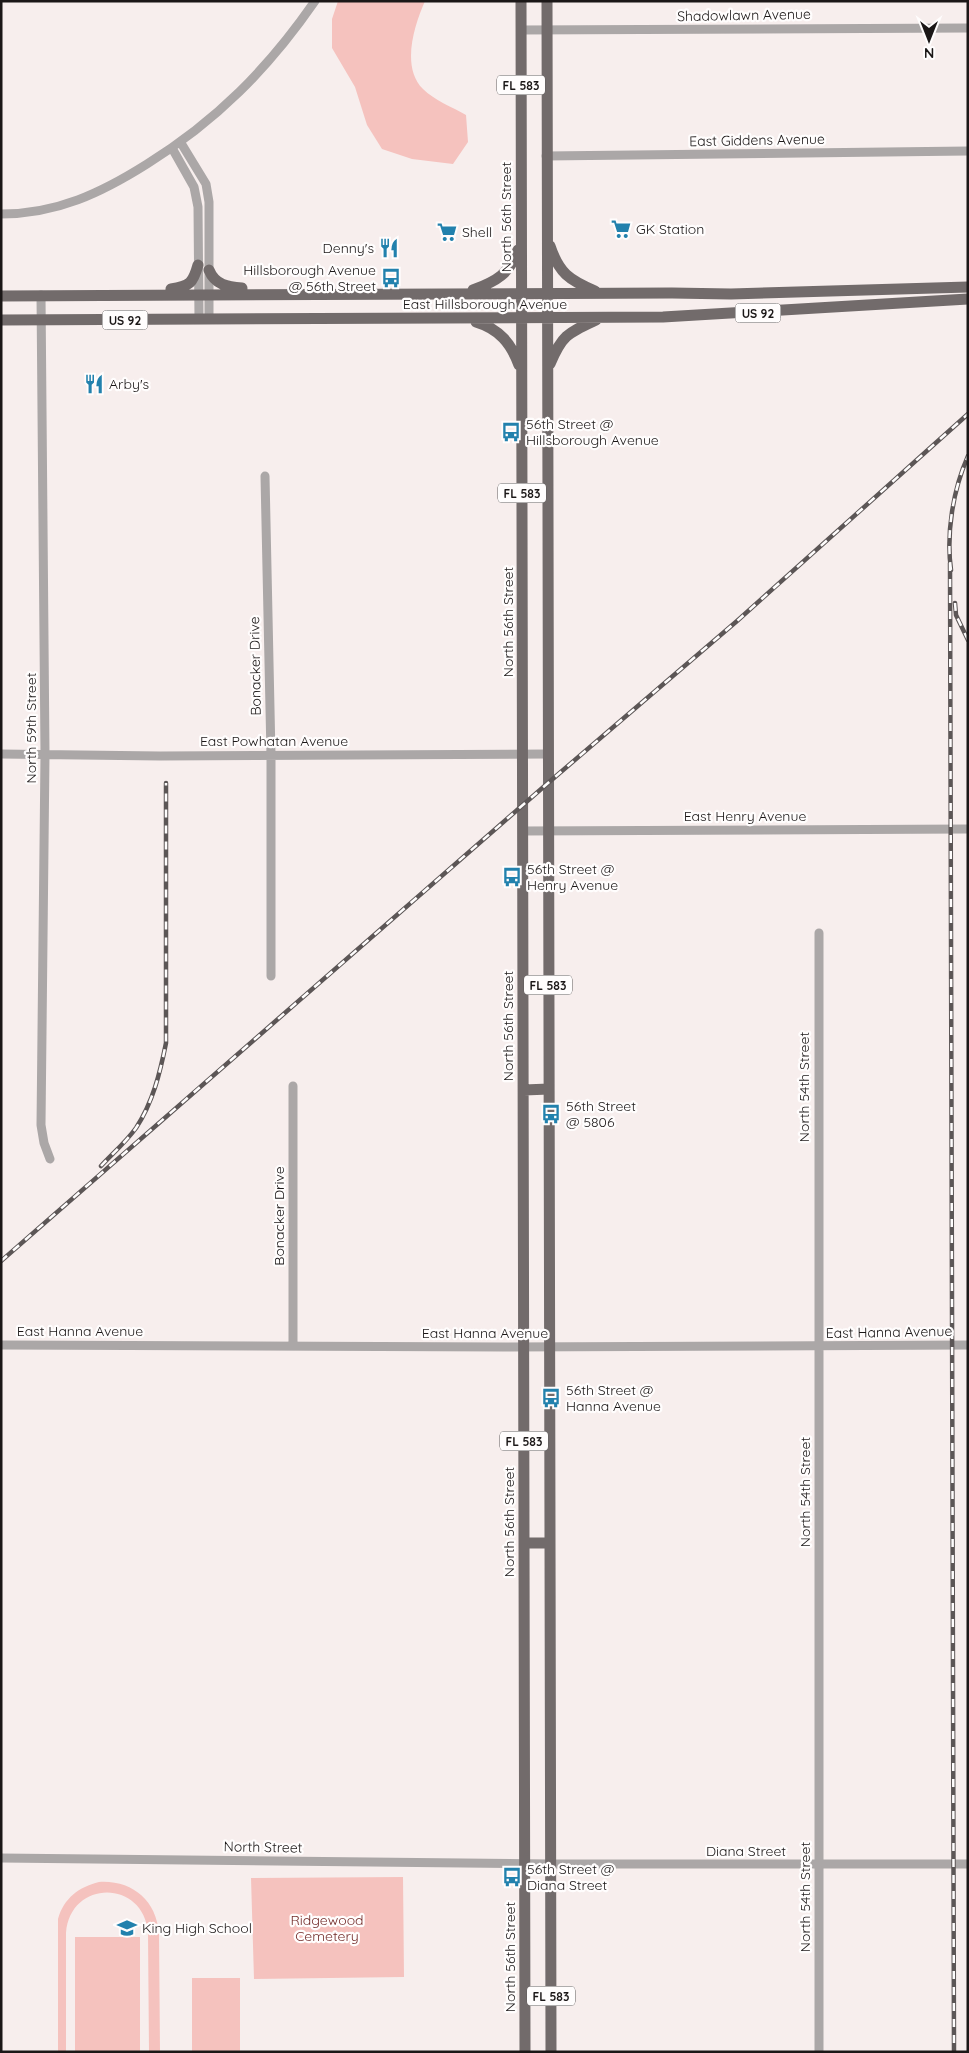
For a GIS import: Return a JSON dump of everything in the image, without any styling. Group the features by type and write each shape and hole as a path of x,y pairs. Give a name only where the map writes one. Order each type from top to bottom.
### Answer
{"main road":[{"name":"North 56th Street","path":"521,1 525,2052"},
{"name":"FL 583","path":"547,1 551,2052"},
{"path":"547,238 554,260 562,272 574,282 601,293"},
{"path":"465,294 490,284 503,275 512,265 521,243"},
{"path":"145,295 158,290 186,287 195,275 204,268 218,283 227,287 276,294"},
{"name":"East Hillsborough Avenue","path":"1,296 521,293 731,294 968,287"},
{"name":"East Hillsborough Avenue","path":"1,320 600,318 691,316 968,299"},
{"path":"547,370 558,344 567,335 600,318"},
{"path":"467,319 487,325 504,338 513,349 522,373"},
{"path":"524,1090 549,1089"},
{"path":"524,1543 550,1543"}],"street":[{"path":"1,214 49,208 95,194 181,143 212,119 267,65 315,1"},
{"name":"Shadowlawn Avenue","path":"521,30 547,32 968,28"},
{"path":"181,143 206,184 209,202 204,268 204,319"},
{"path":"172,148 194,187 198,207 204,268"},
{"name":"East Giddens Avenue","path":"546,156 968,151"},
{"name":"North 59th Street","path":"41,296 45,754 41,1126 44,1143 50,1159"},
{"name":"Bonacker Drive","path":"265,476 271,754 271,976"},
{"name":"East Powhatan Avenue","path":"1,754 160,756 547,754"},
{"name":"East Henry Avenue","path":"523,831 968,829"},
{"name":"North 54th Street","path":"819,933 819,2052"},
{"name":"Bonacker Drive","path":"293,1086 293,1346"},
{"name":"East Hanna Avenue","path":"1,1345 968,1346"},
{"name":"North Street","path":"1,1858 525,1864"},
{"name":"Diana Street","path":"525,1864 968,1864"}],"green space":[{"path":"338,1 425,1 414,34 411,58 412,69 416,80 427,93 466,115 468,142 453,164 412,159 382,149 367,125 355,87 332,48 332,19"},
{"name":"Ridgewood Cemetery","path":"403,1877 404,1977 254,1979 251,1878"},
{"path":"99,1882 122,1884 140,1894 153,1911 157,1921 159,1933 160,2052 149,2052 148,1933 143,1915 134,1903 121,1895 107,1892 93,1895 80,1903 71,1915 66,1933 66,2052 58,2052 58,1919 68,1899 79,1890"},
{"path":"75,1937 140,1937 140,2052 75,2052"},
{"path":"192,1978 240,1978 240,2052 192,2052"}],"railway":[{"path":"1,1261 548,783 737,621 968,414"},
{"path":"951,570 949,541 952,512 958,483 968,456"},
{"path":"950,563 954,2052"},
{"path":"955,603 956,615 968,640"},
{"path":"101,1166 128,1138 142,1118 155,1087 166,1043 166,783"}],"place":[{"name":"GK Station","path":"621,229"},
{"name":"Shell","path":"447,232"},
{"name":"Denny's","path":"389,248"},
{"name":"Hillsborough Avenue @ 56th Street","path":"391,278"},
{"name":"Arby's","path":"94,384"},
{"name":"56th Street @ Hillsborough Avenue","path":"511,432"},
{"name":"56th Street @ Henry Avenue","path":"512,877"},
{"name":"56th Street @ 5806","path":"551,1114"},
{"name":"56th Street @ Hanna Avenue","path":"551,1398"},
{"name":"56th Street @ Diana Street","path":"512,1877"},
{"name":"King High School","path":"127,1928"}]}
